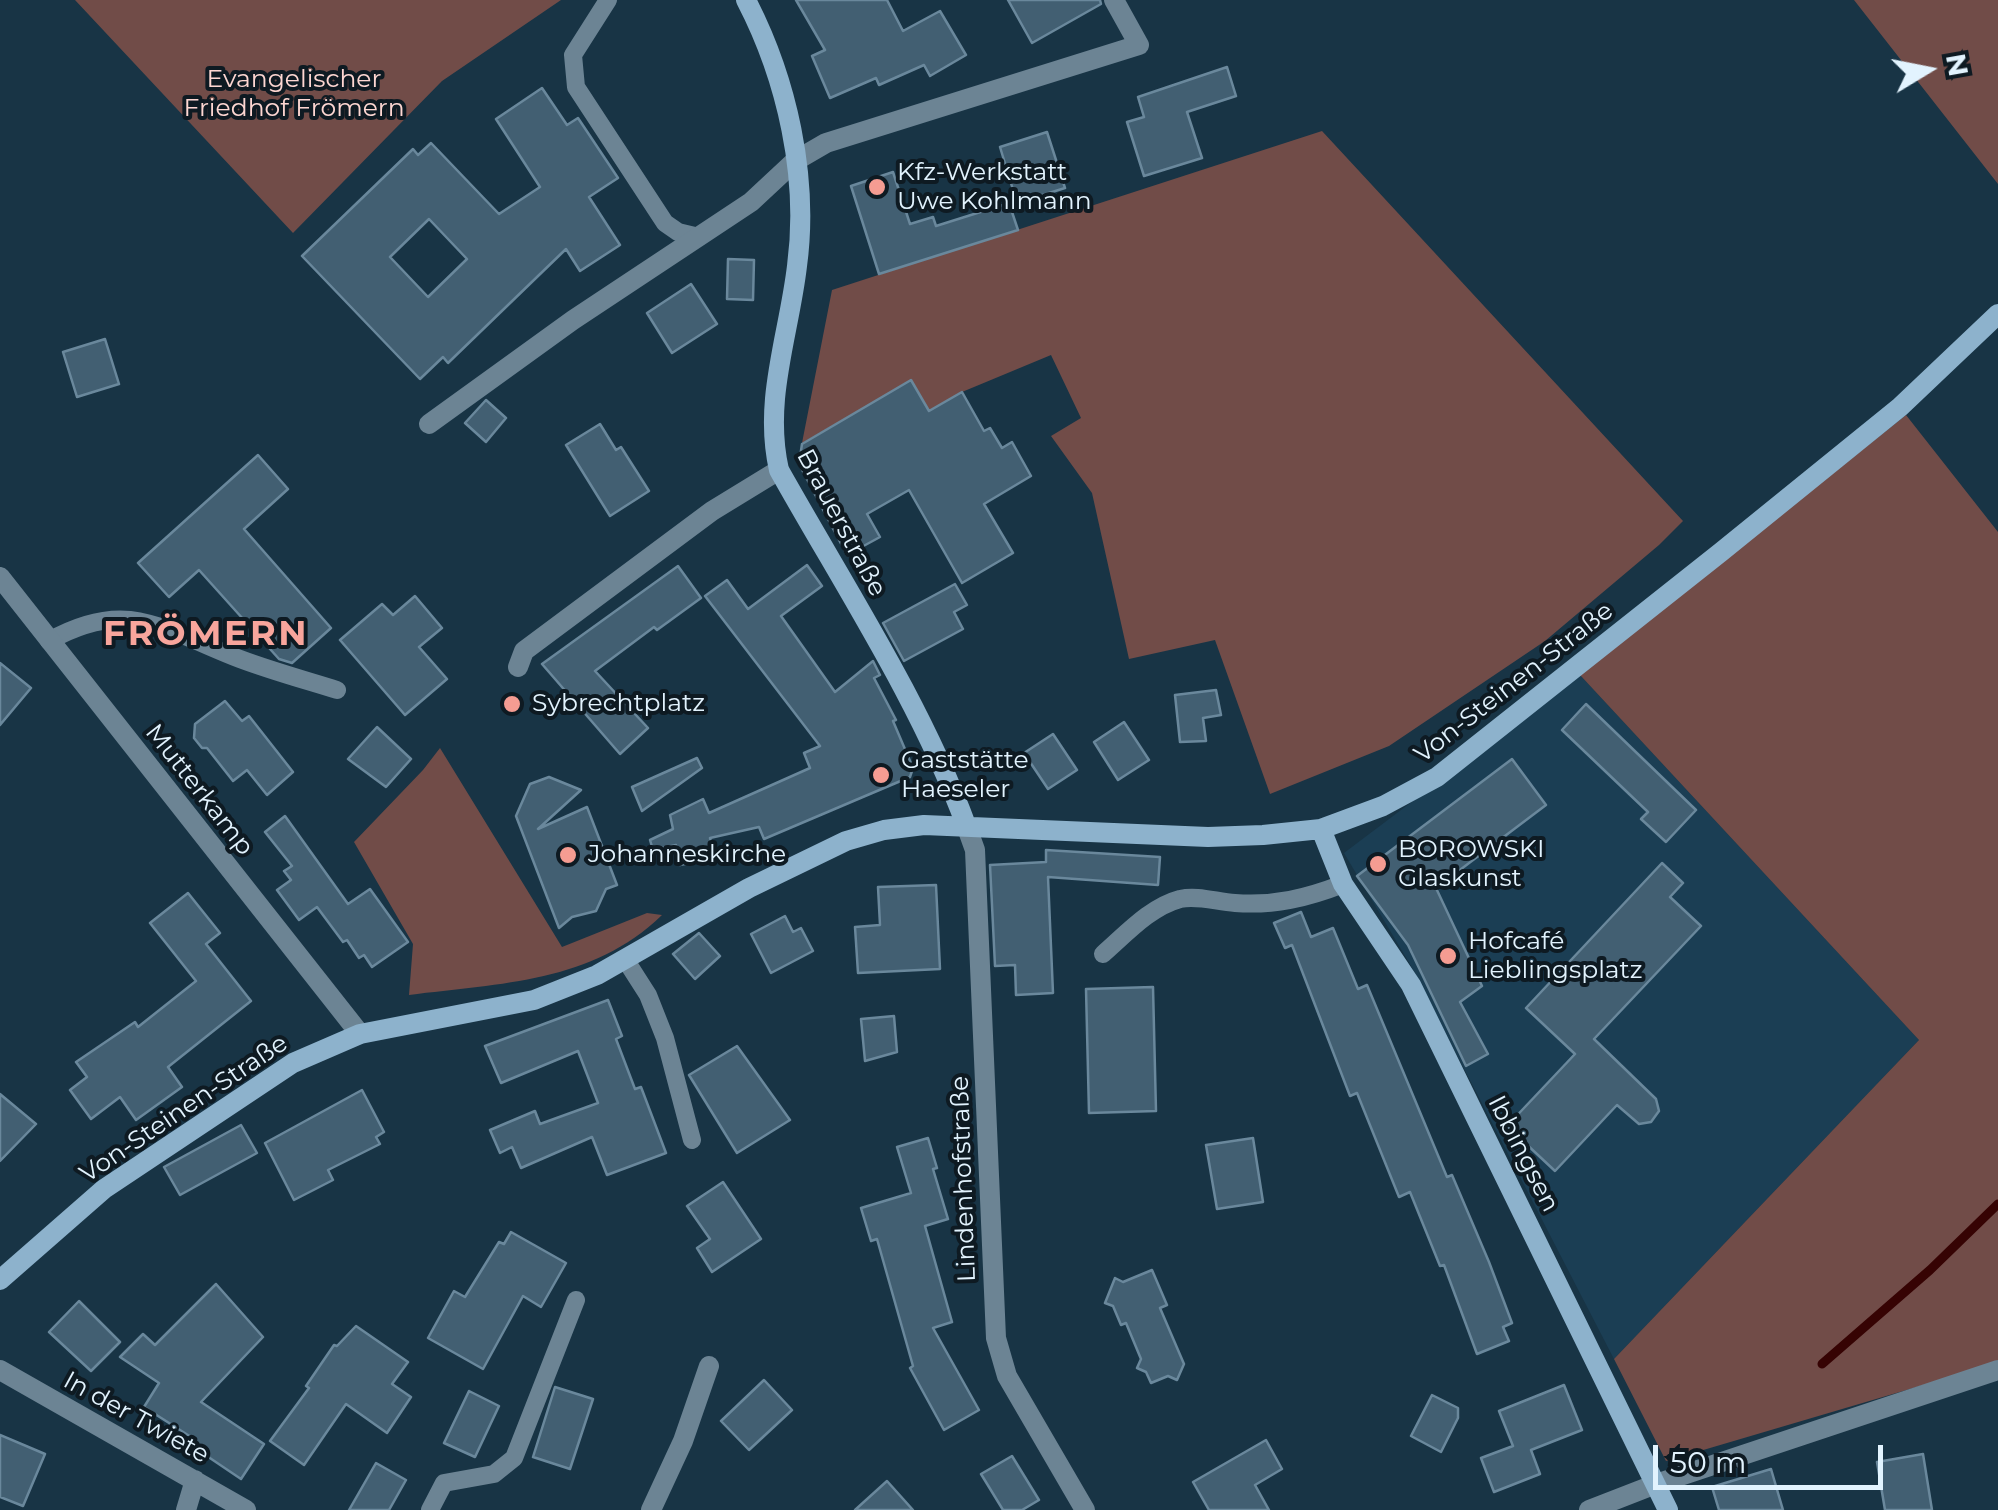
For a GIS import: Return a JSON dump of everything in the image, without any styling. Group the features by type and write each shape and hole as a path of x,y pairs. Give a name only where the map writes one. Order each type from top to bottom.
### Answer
{"main road":[{"name":"Brauerstraße","path":"746,0 764,36 784,96 796,161 801,226 797,270 776,374 773,424 779,470 920,720 950,781 966,826"},
{"name":"Von-Steinen-Straße","path":"0,1280 104,1189 294,1063 360,1034 534,1000 597,975 748,888 846,841 884,830 924,825 1208,837 1320,828 1383,806 1437,777 1886,419 1998,314"},
{"name":"Ibbingsen","path":"1320,828 1343,884 1411,984 1668,1510"}],"street":[{"path":"429,424 574,320 752,202 796,161 826,143 1140,46 1114,0"},
{"path":"518,668 524,651 712,512 779,470"},
{"name":"Mutterkamp","path":"0,577 360,1034"},
{"name":"Lindenhofstraße","path":"966,826 976,850 996,1338 1007,1376 1085,1510"},
{"path":"651,1510 683,1442 709,1366"},
{"name":"In der Twiete","path":"0,1370 246,1510"},
{"path":"1589,1510 1998,1370"},
{"path":"186,1510 194,1480"}],"lane":[{"path":"608,0 573,55 576,87 665,223 678,232 698,237"},
{"path":"49,641 70,629 96,622 130,620 337,690"},
{"path":"1103,954 1142,920 1166,904 1184,898 1271,904 1305,898 1343,884"},
{"path":"626,958 648,995 665,1038 692,1140"},
{"path":"430,1510 444,1483 494,1474 514,1458 576,1300"}],"shaded area":[{"path":"1580,675 1919,1040 1614,1359 1411,966 1344,853"}],"green space":[{"name":"Evangelischer Friedhof Frömern","path":"75,0 561,0 442,81 293,233"},
{"path":"1854,0 1998,0 1998,184"},
{"path":"1322,131 1683,521 1545,641 1389,746 1270,794 1215,640 1129,659 1092,493 1051,436 1081,418 1051,355 962,392 929,411 910,381 802,443 832,290"},
{"path":"1906,415 1998,532 1998,1363 1666,1461 1614,1359 1919,1040 1580,675"},
{"path":"440,748 562,947 647,913 662,915 635,937 575,967 511,982 409,995 413,944 354,842"}],"building":[{"path":"796,0 887,0 903,31 940,11 966,55 930,76 924,65 879,85 876,78 830,98 812,56 825,50"},
{"path":"1008,0 1100,0 1101,4 1032,43"},
{"path":"1227,67 1236,96 1187,112 1202,158 1144,176 1127,122 1144,117 1138,97"},
{"path":"542,88 567,125 578,118 618,178 589,197 620,245 580,271 566,249 448,363 443,357 420,379 302,256 413,149 418,155 431,143 499,214 540,187 496,119","holes":["429,219 467,259 428,297 390,257"]},
{"path":"1047,132 1065,188 1017,203 1000,147"},
{"path":"893,172 910,224 933,217 936,226 1009,203 1018,230 879,274 851,186"},
{"path":"728,259 754,260 753,300 727,299"},
{"path":"691,284 717,324 672,353 647,313"},
{"path":"105,339 119,384 77,397 63,352"},
{"path":"911,380 929,411 962,392 984,431 990,428 1002,448 1012,442 1031,476 984,504 1013,553 962,583 909,490 867,514 880,537 847,555 799,464 802,444"},
{"path":"486,400 506,418 486,442 465,423"},
{"path":"600,424 616,450 621,447 649,491 610,516 566,445"},
{"path":"258,455 288,489 244,529 331,628 292,663 279,659 199,570 169,597 138,563"},
{"path":"807,565 822,586 781,616 835,692 873,661 880,675 874,678 896,720 893,721 913,768 910,777 764,839 759,827 710,838 714,858 680,865 676,845 653,850 650,840 673,829 670,815 703,799 709,813 810,768 804,753 820,746 705,596 727,580 748,609"},
{"path":"678,566 701,598 595,671 648,728 620,754 542,664"},
{"path":"955,584 967,605 954,612 963,629 904,661 883,623"},
{"path":"415,596 442,628 419,647 447,679 405,715 340,640 382,604 393,615"},
{"path":"0,663 31,688 0,725"},
{"path":"1216,690 1221,715 1203,718 1206,741 1180,742 1175,695"},
{"path":"225,701 242,721 249,716 293,772 267,795 247,770 233,781 194,738 195,724"},
{"path":"1586,704 1696,810 1666,842 1641,819 1648,812 1562,730"},
{"path":"1124,722 1149,760 1118,780 1094,742"},
{"path":"377,727 411,759 386,787 348,759"},
{"path":"1053,734 1077,770 1048,789 1024,753"},
{"path":"697,758 702,768 642,811 632,787"},
{"path":"1512,759 1546,805 1436,888 1482,986 1460,1002 1488,1054 1466,1066 1408,945 1357,876"},
{"name":"Johanneskirche","path":"549,777 581,790 538,829 587,807 617,885 606,889 596,911 572,917 559,928 516,816 530,784"},
{"path":"285,816 348,904 370,889 408,942 372,967 364,955 359,958 347,940 343,942 317,907 299,920 277,890 291,880 284,871 292,866 265,832"},
{"path":"1046,850 1160,857 1158,885 1048,877 1053,993 1016,995 1015,965 995,966 990,865 1046,862"},
{"path":"1662,863 1683,883 1670,897 1701,926 1594,1039 1656,1099 1659,1111 1651,1122 1639,1124 1617,1105 1555,1171 1507,1126 1575,1054 1526,1008"},
{"path":"936,885 940,969 858,973 855,927 880,925 878,887"},
{"path":"188,893 220,933 206,944 251,1001 168,1067 182,1087 136,1120 120,1097 91,1119 70,1090 87,1077 76,1062 135,1022 138,1027 196,981 150,923"},
{"path":"1301,912 1311,937 1333,928 1358,989 1367,985 1447,1177 1452,1175 1489,1262 1512,1323 1503,1327 1509,1341 1477,1354 1444,1265 1440,1266 1410,1192 1399,1197 1357,1093 1350,1096 1292,945 1285,948 1274,923"},
{"path":"785,916 793,932 801,928 813,951 771,973 751,934"},
{"path":"699,933 720,956 695,979 673,954"},
{"path":"1153,987 1156,1111 1089,1113 1086,989"},
{"path":"608,1000 622,1036 616,1039 635,1089 641,1087 666,1153 607,1175 592,1137 521,1168 512,1147 500,1153 490,1130 535,1111 540,1124 598,1103 578,1051 501,1083 485,1046"},
{"path":"894,1016 897,1052 865,1061 861,1019"},
{"path":"737,1046 790,1120 737,1153 689,1075"},
{"path":"362,1090 384,1132 376,1137 380,1144 328,1170 333,1180 294,1200 265,1143"},
{"path":"0,1094 36,1124 0,1161"},
{"path":"241,1125 257,1153 180,1195 164,1167"},
{"path":"928,1138 948,1219 925,1226 952,1322 933,1328 979,1410 944,1430 910,1368 913,1366 877,1239 871,1241 861,1208 911,1193 897,1147"},
{"path":"1253,1138 1263,1202 1217,1209 1206,1145"},
{"path":"723,1182 761,1239 712,1272 697,1248 710,1239 687,1206"},
{"path":"511,1232 566,1263 541,1307 523,1296 483,1369 428,1338 454,1291 465,1297 499,1242 504,1244"},
{"path":"1152,1270 1167,1305 1160,1308 1184,1364 1177,1380 1168,1376 1151,1383 1146,1372 1137,1368 1141,1359 1126,1323 1121,1325 1113,1306 1105,1303 1115,1278 1123,1282"},
{"path":"216,1284 263,1337 201,1402 264,1444 241,1479 198,1450 200,1446 189,1440 191,1437 144,1407 159,1383 120,1357 143,1334 155,1345"},
{"path":"79,1301 120,1342 91,1371 49,1332"},
{"path":"356,1326 408,1362 392,1384 411,1397 387,1433 346,1404 304,1465 270,1441 309,1388 306,1386 334,1345"},
{"path":"764,1380 792,1410 749,1450 721,1421"},
{"path":"1564,1385 1582,1430 1531,1450 1540,1474 1494,1492 1481,1458 1513,1446 1499,1411"},
{"path":"555,1387 593,1399 570,1469 533,1457"},
{"path":"469,1391 499,1406 475,1457 444,1443"},
{"path":"1432,1395 1458,1408 1458,1418 1441,1452 1411,1436"},
{"path":"0,1435 45,1454 23,1506 0,1497"},
{"path":"1266,1440 1282,1469 1255,1485 1269,1510 1209,1510 1193,1482"},
{"path":"1923,1454 1932,1510 1885,1510 1877,1462"},
{"path":"1012,1456 1039,1500 1022,1510 1003,1510 981,1474"},
{"path":"376,1463 406,1480 389,1510 349,1510"},
{"path":"1771,1469 1783,1510 1719,1510 1712,1487"},
{"path":"887,1481 913,1510 855,1510"}],"waterway":[{"path":"1822,1364 1930,1270 1998,1204"}],"place":[{"name":"Kfz-Werkstatt Uwe Kohlmann","path":"877,187"},
{"name":"Sybrechtplatz","path":"512,704"},
{"name":"Gaststätte Haeseler","path":"881,775"},
{"name":"Johanneskirche","path":"568,855"},
{"name":"BOROWSKI Glaskunst","path":"1378,864"},
{"name":"Hofcafé Lieblingsplatz","path":"1448,956"}],"district":[{"name":"FRÖMERN","path":"206,635"}]}
